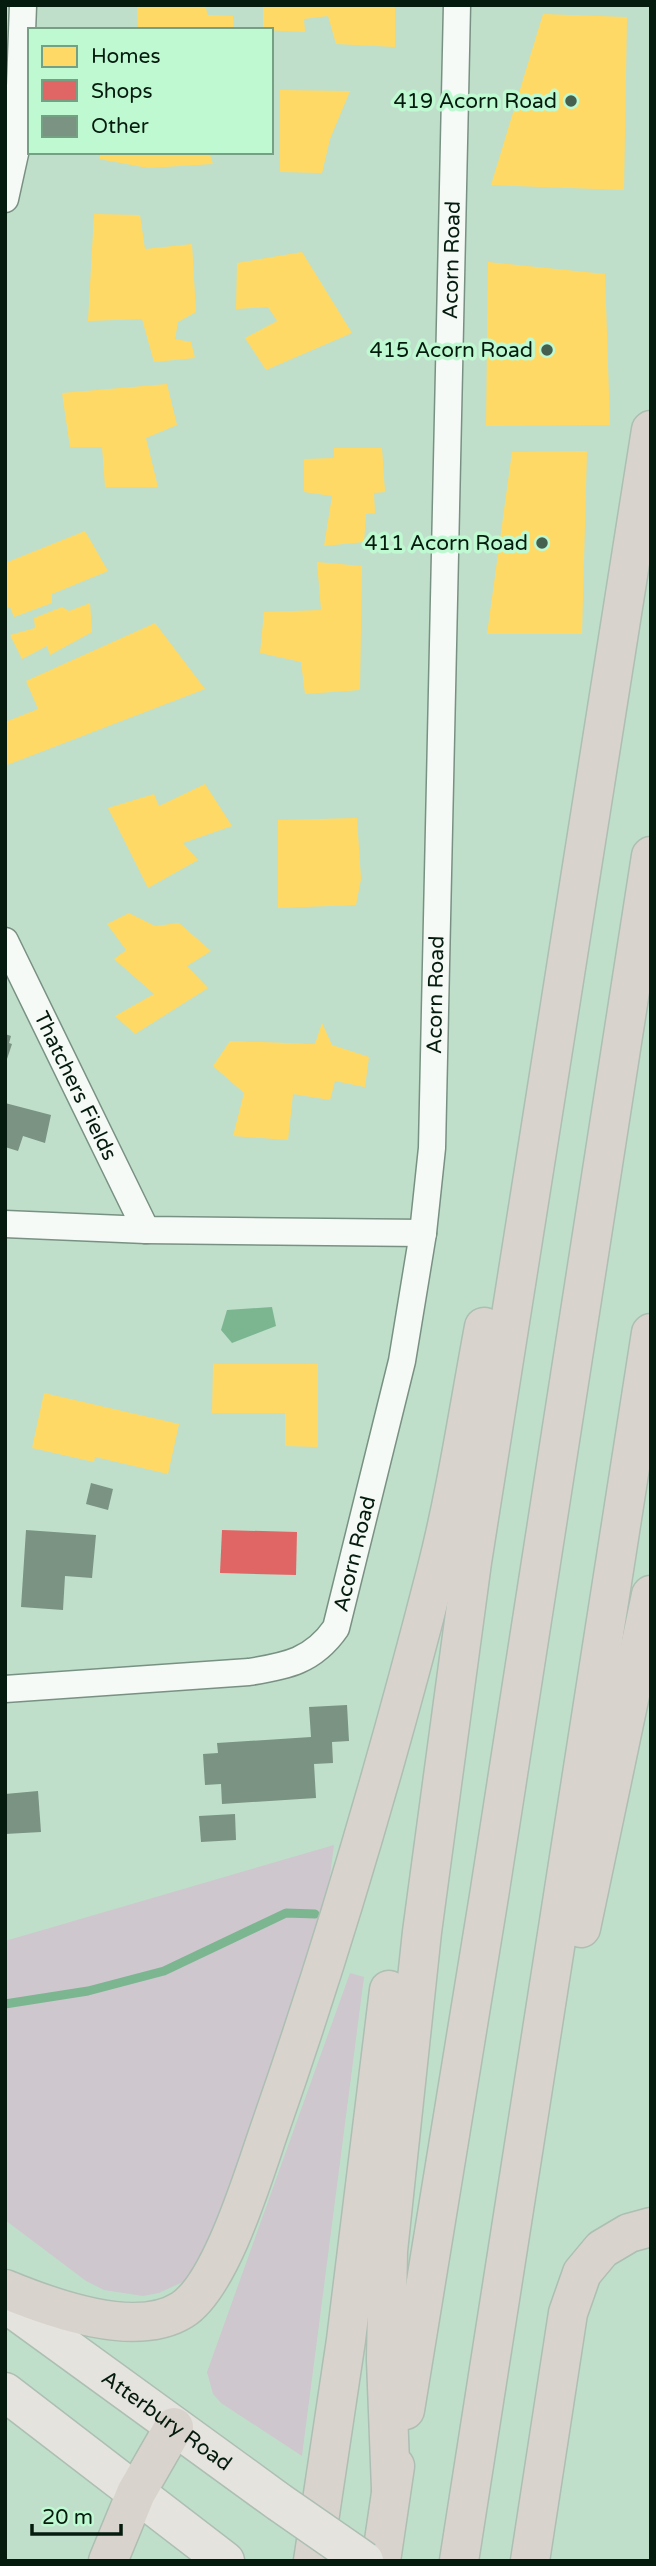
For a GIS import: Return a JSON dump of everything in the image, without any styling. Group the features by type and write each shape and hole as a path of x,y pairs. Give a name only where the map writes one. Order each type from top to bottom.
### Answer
{"highway":[{"path":"391,2489 386,2360 391,2223 420,1945 462,1637 651,430"},
{"path":"380,2561 489,1896 651,856"},
{"path":"5,2289 41,2304 92,2316 153,2321 183,2309 199,2296 219,2261 253,2177 304,2032 348,1890 437,1565 496,1267 503,1241 537,1156"},
{"path":"459,2561 651,1333"},
{"path":"514,2211 590,1890 651,1595"},
{"path":"313,2561 346,2340 396,1938 436,1730 462,1637"},
{"path":"530,2561 568,2314 582,2273 601,2249 628,2233 651,2227"},
{"path":"108,2561 136,2493 174,2427"}],"main road":[{"name":"Atterbury Road","path":"5,2303 364,2561"},
{"path":"5,2392 223,2559"}],"street":[{"path":"5,199 18,140 23,5"},
{"name":"Acorn Road","path":"5,1689 249,1672 288,1666 308,1658 325,1644 336,1628 402,1361 423,1233 432,1148 457,5"},
{"name":"Thatchers Fields","path":"5,941 146,1230"},
{"path":"5,1224 146,1230 423,1233"}],"shaded area":[{"path":"272,1307 276,1326 232,1343 221,1330 227,1310"},
{"path":"334,1845 324,1922 236,2171 200,2261 187,2280 159,2293 143,2296 104,2290 86,2281 5,2220 5,1941"},
{"path":"350,1973 364,1977 302,2456 221,2403 213,2394 207,2372"}],"building: Homes":[{"path":"137,5 205,5 208,15 233,16 234,28 138,28"},
{"path":"263,5 395,5 395,47 336,44 328,16 304,19 305,32 263,28"},
{"name":"419 Acorn Road","path":"543,14 627,17 624,190 491,185"},
{"path":"280,90 350,91 330,139 322,173 280,172"},
{"path":"100,154 210,154 213,164 148,168 99,159"},
{"path":"94,214 140,215 145,249 192,244 196,312 178,322 175,339 191,342 195,358 154,362 142,319 88,321"},
{"path":"302,252 352,333 266,370 245,338 277,321 268,307 236,309 237,263"},
{"name":"415 Acorn Road","path":"488,262 605,274 610,425 486,426"},
{"path":"167,384 177,425 146,438 158,487 105,487 102,447 70,447 62,393"},
{"path":"334,448 382,448 385,492 374,493 375,513 366,514 364,542 324,546 332,496 304,492 304,459 334,458"},
{"name":"411 Acorn Road","path":"587,451 582,634 487,634 512,452"},
{"path":"85,531 108,571 52,594 52,603 14,617 10,607 5,609 5,563"},
{"path":"317,562 362,566 360,690 305,694 301,662 260,653 264,612 321,610"},
{"path":"90,603 92,632 50,655 47,646 22,659 10,635 35,628 34,618 62,607 69,611"},
{"path":"155,623 205,689 7,765 5,722 38,709 26,681"},
{"path":"205,784 232,826 183,843 198,860 148,888 108,808 154,794 159,806"},
{"path":"357,818 361,879 356,905 278,908 278,820"},
{"path":"129,913 155,926 179,923 211,951 187,966 208,988 135,1034 115,1016 154,994 114,959 126,950 107,924"},
{"path":"322,1023 332,1045 369,1057 365,1087 335,1081 330,1100 293,1094 288,1140 233,1136 244,1093 213,1066 230,1041 315,1044"},
{"path":"213,1364 318,1364 318,1447 285,1446 285,1413 212,1413"},
{"path":"44,1393 179,1424 168,1474 95,1457 94,1462 32,1448"}],"building: Shops":[{"path":"222,1530 297,1532 296,1575 220,1573"}],"building: Other":[{"path":"5,1034 11,1036 9,1043 12,1044 6,1062"},
{"path":"5,1103 51,1115 45,1143 23,1136 18,1151 5,1147"},
{"path":"91,1483 113,1489 108,1510 86,1504"},
{"path":"26,1530 96,1535 92,1578 65,1576 63,1610 21,1607"},
{"path":"347,1705 349,1741 332,1742 333,1763 314,1764 316,1798 222,1804 221,1784 205,1785 203,1754 218,1753 217,1743 311,1737 309,1707"},
{"path":"38,1791 41,1832 5,1834 5,1794"},
{"path":"235,1814 236,1840 201,1842 199,1816"}],"waterway":[{"path":"5,2004 88,1991 164,1971 286,1913 315,1914"}],"place":[{"name":"419 Acorn Road","path":"571,101"},
{"name":"415 Acorn Road","path":"547,350"},
{"name":"411 Acorn Road","path":"542,543"}]}
